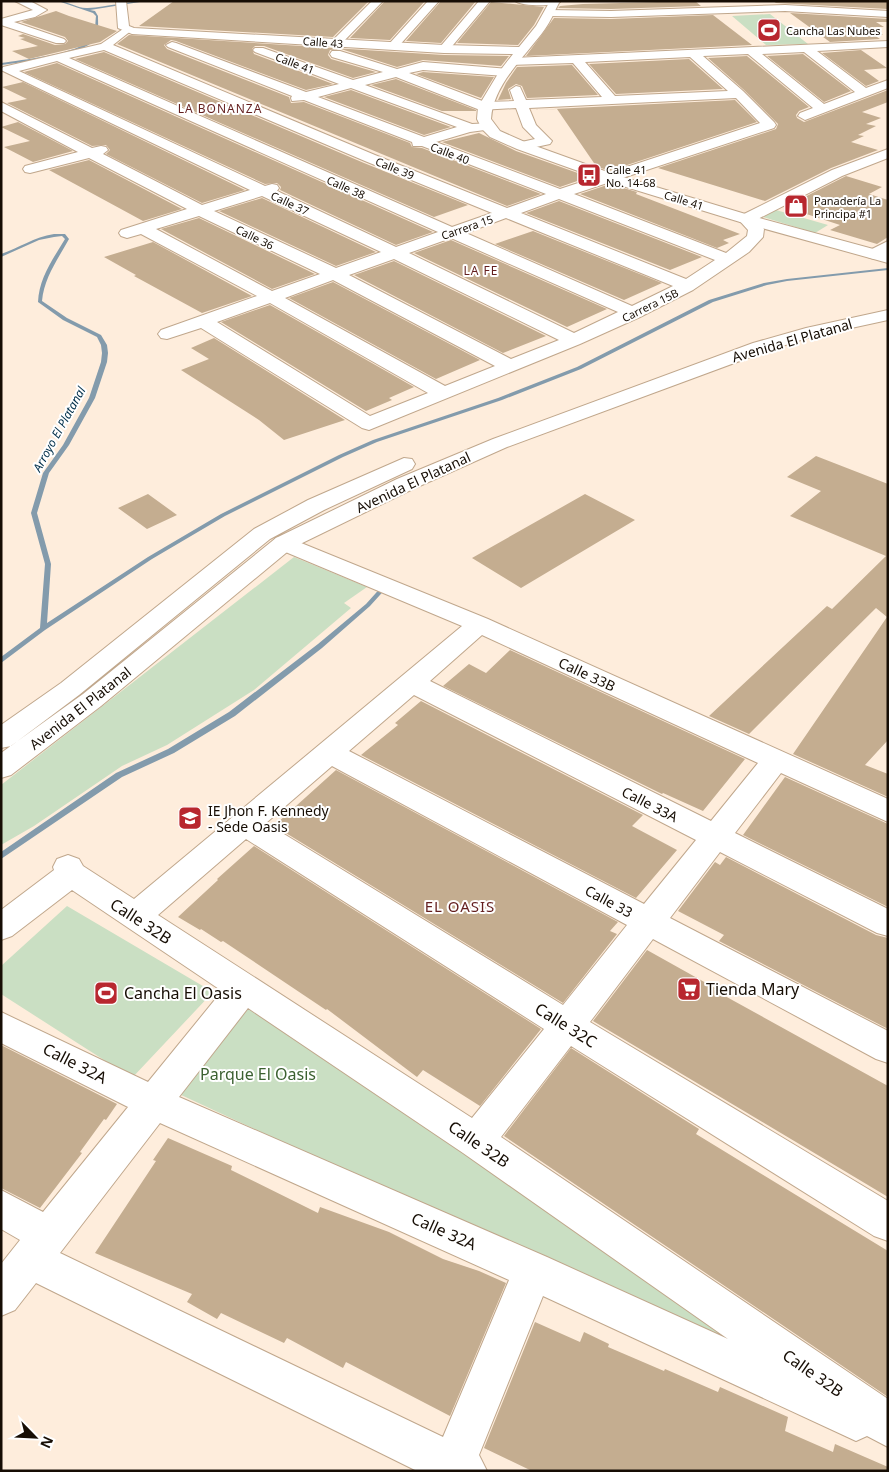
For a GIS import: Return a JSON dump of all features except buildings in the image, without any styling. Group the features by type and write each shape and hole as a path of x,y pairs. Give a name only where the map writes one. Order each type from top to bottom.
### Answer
{"street":[{"path":"1,22 31,15 42,10 20,1"},
{"path":"378,1 336,48 486,107 739,94"},
{"path":"393,46 434,1"},
{"path":"444,49 485,1"},
{"path":"300,180 422,142 472,128 487,126 483,116 486,107 507,70 555,2 520,1"},
{"path":"712,1 722,10"},
{"path":"59,58 109,43 126,30 124,28 122,3"},
{"path":"549,13 612,14 785,8 888,14"},
{"path":"1,22 60,41"},
{"name":"Calle 43","path":"126,30 336,48 393,46 520,51"},
{"name":"Calle 39","path":"109,43 154,67 370,158 687,286"},
{"path":"185,128 348,84 430,65 507,70 577,60 882,44 888,52"},
{"name":"Calle 40","path":"172,46 728,259"},
{"path":"805,47 865,94"},
{"name":"Calle 41","path":"259,50 472,128"},
{"path":"458,50 488,59 507,70 530,127 545,141 522,146"},
{"path":"750,50 823,110"},
{"path":"692,53 739,94"},
{"path":"84,82 199,56"},
{"name":"Calle 37","path":"59,58 9,69 8,72 394,252 574,340"},
{"name":"Calle 38","path":"59,58 203,124 634,313"},
{"path":"577,60 612,101"},
{"path":"803,116 888,84"},
{"path":"29,95 66,86"},
{"name":"Carrera 15","path":"167,334 608,177 769,125 739,94"},
{"name":"Calle 36","path":"4,102 200,210 334,274 510,366"},
{"name":"Calle 41","path":"487,126 496,134 522,146 608,177 746,219 883,252"},
{"path":"130,142 166,133"},
{"path":"30,169 111,147"},
{"path":"746,219 837,173 888,153"},
{"path":"282,185 135,231 271,296 443,393"},
{"name":"Carrera 15B","path":"203,321 369,424 574,340 634,313 687,286 743,249 755,237 756,228 746,219"},
{"name":"Avenida El Platanal","path":"1,739 70,689 262,534 316,505 464,438 732,339 802,319 888,302"},
{"name":"Avenida El Platanal","path":"1,768 92,700 284,543 406,484 556,421 760,347 806,333 888,315"},
{"name":"Calle 33B","path":"284,543 479,624 775,761 888,811"},
{"path":"134,916 412,684 479,624"},
{"name":"Calle 33A","path":"412,684 888,924"},
{"name":"Calle 33","path":"330,753 888,1048"},
{"path":"476,1141 647,921 775,761"},
{"name":"Calle 32C","path":"245,824 566,1025 888,1223"},
{"name":"Calle 32B","path":"1,927 70,871 134,916 476,1141 888,1425"},
{"path":"1,1296 244,988"},
{"name":"Calle 32A","path":"1,1026 154,1103 534,1271 888,1434"},
{"path":"1,1208 40,1247 459,1468 534,1271"}],"green space":[{"name":"Cancha Las Nubes","path":"770,14 808,44 766,45 732,16"},
{"path":"776,210 828,225 815,233 763,217"},
{"path":"294,557 367,587 344,603 351,608 254,690 167,745 122,766 34,826 1,845 1,785"},
{"name":"Cancha El Oasis","path":"67,906 213,992 132,1078 1,994 1,966"},
{"name":"Parque El Oasis","path":"247,1005 864,1412 179,1094"}],"waterway":[{"name":"Arroyo El Platanal","path":"1,64 65,53 77,49 93,39 96,31 97,16 94,12 59,1"},
{"path":"88,9 145,1"},
{"name":"Arroyo El Platanal","path":"1,256 38,239 63,235 67,239 45,277 40,294 40,302 65,319 99,336 104,345 105,353 104,362 92,398 66,445 46,473 34,513 48,564 43,629"},
{"path":"43,629 150,558 223,515 375,441 500,399 579,368 711,301 766,284 787,280 888,269"},
{"path":"1,856 119,775 171,751 232,714 320,646 368,605 386,585"},
{"name":"Arroyo El Platanal","path":"1,661 43,629"}],"place":[{"name":"Cancha Las Nubes","path":"769,30"},
{"name":"Calle 41 No. 14-68","path":"589,175"},
{"name":"Panadería La Principa #1","path":"796,206"},
{"name":"IE Jhon F. Kennedy - Sede Oasis","path":"190,818"},
{"name":"Tienda Mary","path":"689,989"},
{"name":"Cancha El Oasis","path":"106,993"}],"district":[{"name":"LA BONANZA","path":"220,108"},
{"name":"LA FE","path":"481,270"},
{"name":"EL OASIS","path":"460,906"}]}
